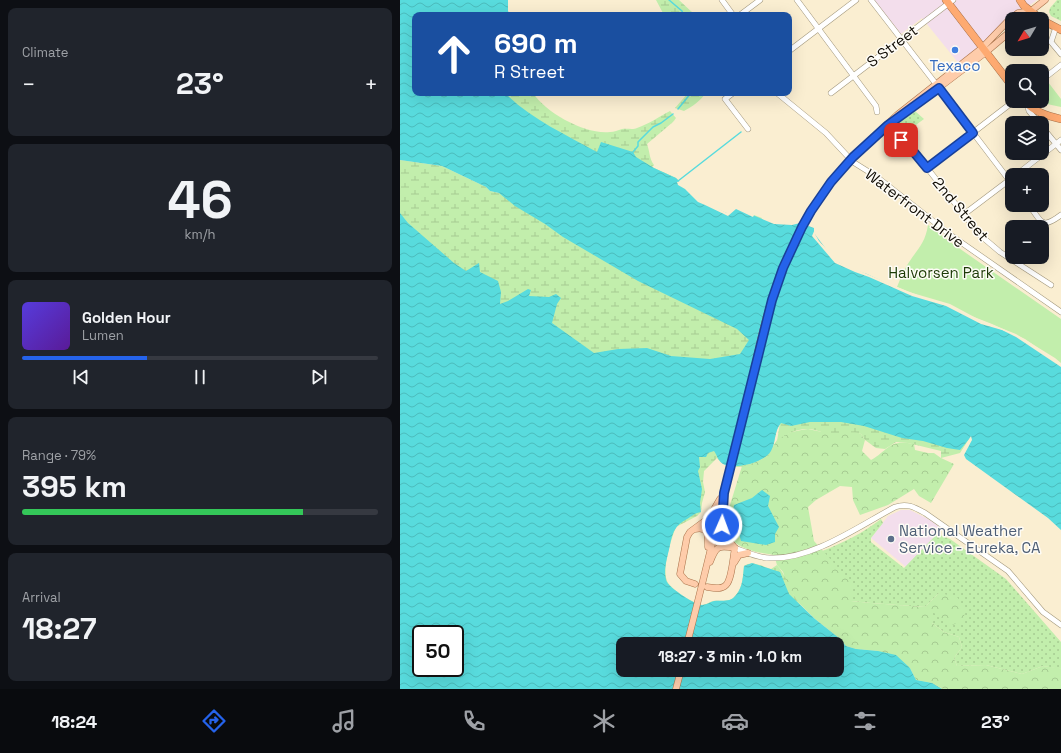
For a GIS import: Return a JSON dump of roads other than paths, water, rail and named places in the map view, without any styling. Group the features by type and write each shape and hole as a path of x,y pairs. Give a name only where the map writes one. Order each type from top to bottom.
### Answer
{"highway":[{"path":"1020,0 1031,11"},
{"path":"949,1 1005,77"},
{"path":"1049,23 1059,29"},
{"path":"1032,108 1045,115 1061,119"}],"main road":[{"path":"984,50 996,33 1018,14 1031,11 1045,0"},
{"path":"689,637 772,300 784,266 802,227 820,198 839,172 867,143 888,125 1005,35"},
{"path":"695,584 686,581 681,576 680,572 687,537 690,532 711,515 724,493"},
{"path":"707,587 719,588 725,586 731,570 735,548 726,537 722,525 724,493"},
{"path":"695,529 703,528 707,533 708,559"},
{"path":"702,582 713,554 718,548 722,546 735,548"},
{"path":"731,570 737,557 748,553"},
{"path":"676,689 679,677"}],"street":[{"path":"722,0 731,12"},
{"path":"744,12 760,0"},
{"path":"797,0 854,75 876,106 877,112"},
{"path":"792,49 856,0"},
{"path":"871,0 1005,173"},
{"name":"S Street","path":"831,92 902,39 949,1"},
{"path":"1059,29 1051,42 1061,54"},
{"path":"1049,74 1061,65"},
{"path":"729,96 725,99 748,129"},
{"name":"Waterfront Drive","path":"781,96 826,133 853,162 877,177 952,236 1061,312"},
{"path":"927,168 1005,108"},
{"path":"1049,135 1061,150"},
{"name":"2nd Street","path":"898,139 906,143 927,168 974,230 990,244 1051,285"},
{"path":"1025,168 1061,140"},
{"path":"963,215 1005,185"},
{"path":"1034,212 1042,222 1045,223 1051,223 1061,215"},
{"path":"735,548 756,556 770,558 797,554 840,537 896,507 904,505 910,506 925,513 1008,571 1043,612 1061,625"}],"water":[{"path":"400,0 508,0 508,12 412,12 412,96 508,96 537,118 597,152 601,142 633,152 636,157 654,168 676,178 699,201 729,214 736,208 774,224 792,225 800,223 814,228 814,233 832,257 838,262 912,295 949,306 984,323 1016,335 1061,364 1061,533 1056,527 964,459 964,452 970,438 960,450 923,441 902,438 864,426 841,422 810,422 791,426 781,423 777,429 771,451 756,462 741,466 728,466 721,463 714,451 708,453 706,457 699,457 700,467 698,471 702,489 700,503 701,512 683,522 674,532 665,569 667,582 683,596 698,604 704,605 714,601 726,601 734,598 741,585 744,566 752,563 780,572 789,594 815,619 838,637 616,637 616,677 844,677 844,644 846,646 856,649 878,651 896,655 910,668 916,680 932,683 942,689 400,689 400,213 408,223 454,263 466,271 479,263 480,272 498,281 501,292 500,304 528,289 531,290 529,296 549,297 556,294 561,298 557,304 552,323 594,353 618,349 647,348 671,356 710,359 740,354 749,340 737,329 638,281 563,237 515,206 499,193 490,191 486,187 442,166 400,160"},
{"path":"762,490 770,496 768,506 779,527 775,534 775,542 766,545 741,541 733,511 734,505 752,498"}],"waterway":[{"path":"669,0 682,12"},
{"path":"678,109 689,96"},
{"path":"633,152 638,146 638,142 653,127 673,114"},
{"path":"678,181 741,132"}],"place":[{"name":"Texaco","path":"955,50"},
{"name":"National Weather Service - Eureka, CA","path":"891,539"}],"park label":[{"name":"Halvorsen Park","path":"941,272"}]}
